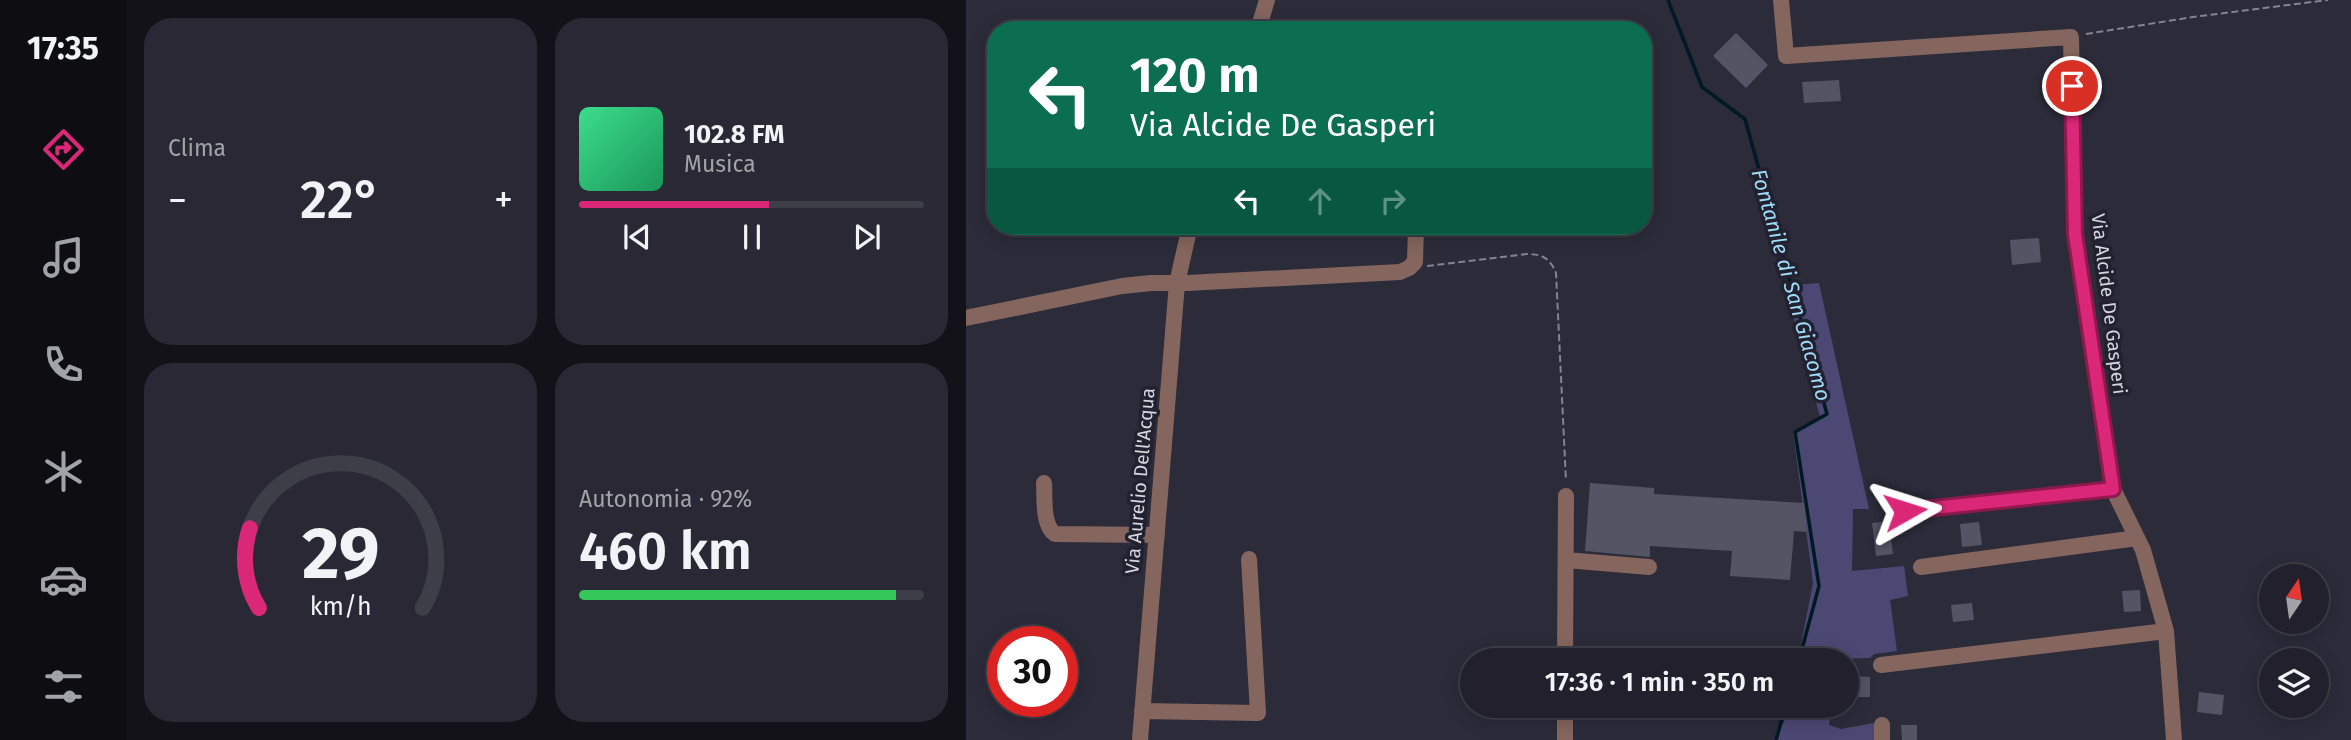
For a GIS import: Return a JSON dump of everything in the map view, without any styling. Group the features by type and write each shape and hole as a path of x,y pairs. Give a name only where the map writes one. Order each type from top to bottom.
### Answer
{"street":[{"path":"1261,21 1267,0"},
{"path":"1781,0 1786,56 2071,37"},
{"name":"Via Alcide De Gasperi","path":"2071,37 2075,234 2113,489 2143,550 2166,631 2174,740"},
{"name":"Via Aurelio Dell'Acqua","path":"1140,740 1177,283 1188,235"},
{"path":"966,318 1122,286 1400,272 1415,262 1416,235"},
{"path":"1044,483 1049,528 1055,534 1157,535"},
{"path":"1905,511 2113,489"},
{"path":"1565,648 1566,496"},
{"path":"1921,567 2137,538"},
{"path":"1142,711 1258,713 1249,559"},
{"path":"1566,560 1649,566"},
{"path":"1881,665 2166,631"},
{"path":"1565,718 1565,740"}],"path":[{"path":"2071,37 2193,17 2328,0"},
{"path":"1409,268 1527,254 1538,254 1553,265 1556,273 1566,496"}],"shaded area":[{"path":"1819,283 1869,509 1853,509 1852,571 1904,566 1908,596 1890,600 1897,651 1859,658 1859,648 1800,648 1813,583 1793,432 1820,417 1785,286"},
{"path":"1786,718 1830,718 1829,725 1841,729 1874,723 1875,740 1774,740"}],"building":[{"path":"1736,33 1768,65 1746,88 1713,56"},
{"path":"1839,80 1841,101 1804,103 1802,82"},
{"path":"2039,238 2041,262 2012,265 2010,240"},
{"path":"1590,483 1654,488 1654,494 1804,503 1807,532 1794,531 1790,580 1730,576 1732,551 1650,546 1650,557 1585,551"},
{"path":"1889,521 1893,554 1876,556 1872,523"},
{"path":"1979,522 1982,545 1962,547 1960,524"},
{"path":"2140,590 2141,611 2124,612 2122,591"},
{"path":"1972,603 1974,620 1953,622 1951,605"},
{"path":"1859,676 1870,677 1870,697 1859,697"},
{"path":"2199,692 2224,695 2222,715 2197,712"},
{"path":"1901,725 1917,725 1917,740 1902,740"}],"waterway":[{"name":"Fontanile di San Giacomo","path":"1668,0 1702,87 1745,119 1827,414 1795,432 1819,586 1802,648"},
{"name":"Fontanile di San Giacomo","path":"1776,740 1782,718"}],"route":[{"path":"1905,511 2113,489 2075,234 2072,86"}]}
